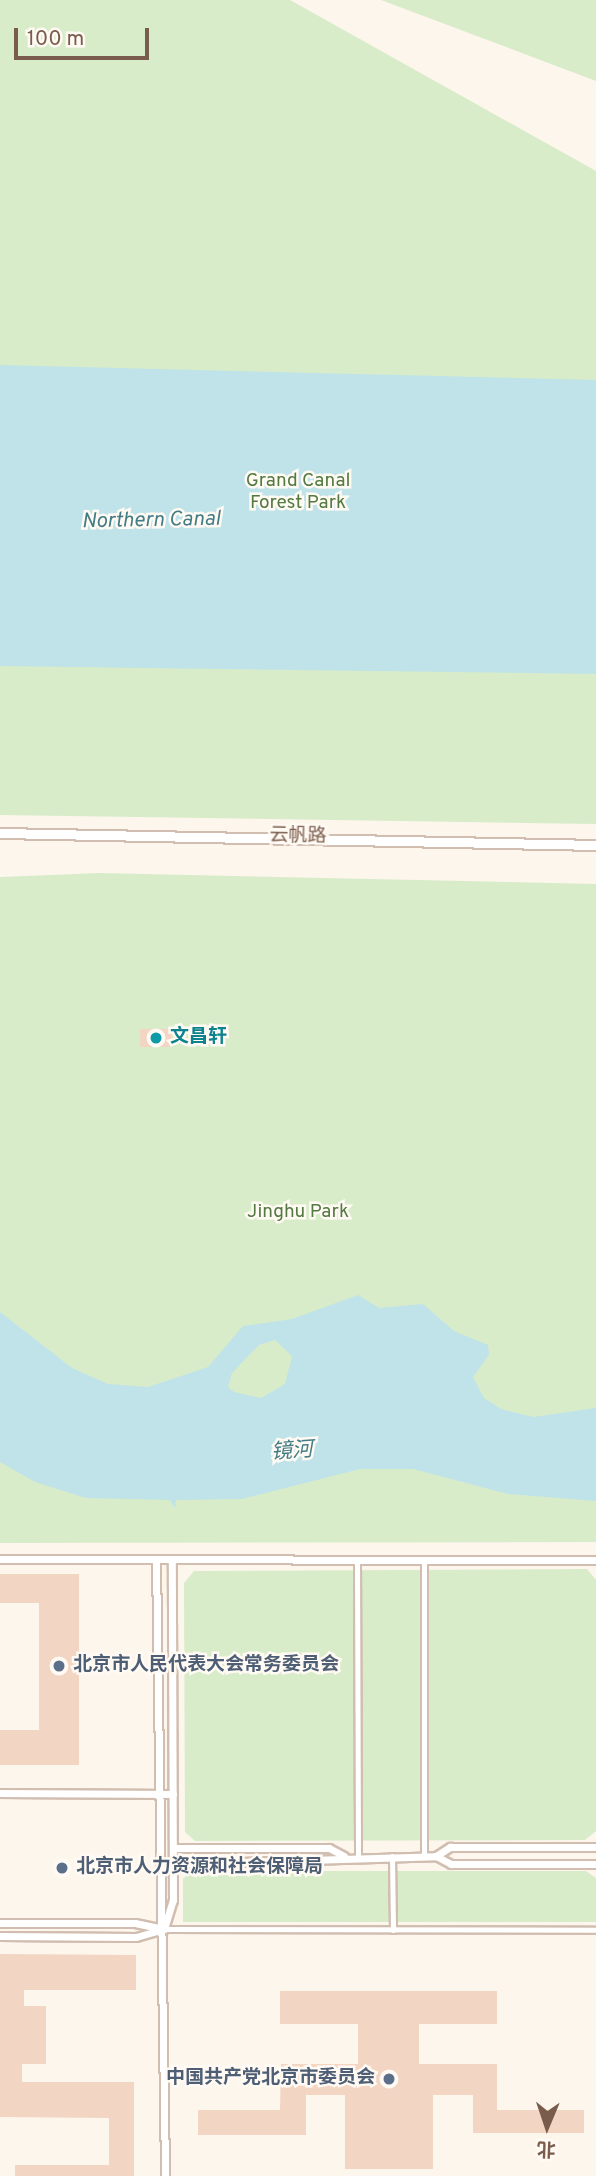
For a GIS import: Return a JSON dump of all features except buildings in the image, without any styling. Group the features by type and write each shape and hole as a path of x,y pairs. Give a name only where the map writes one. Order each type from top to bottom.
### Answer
{"street":[{"name":"云帆路","path":"0,833 596,845"},
{"path":"0,1559 596,1560"},
{"path":"156,1559 156,1900 164,1929 164,2176"},
{"path":"164,1929 173,1900 172,1559"},
{"path":"357,1560 358,1856"},
{"path":"424,1560 424,1856"},
{"path":"0,1794 173,1794"},
{"path":"436,1856 450,1847 596,1847"},
{"path":"173,1848 329,1848 344,1856"},
{"path":"173,1864 330,1863 344,1856 436,1856 451,1864 596,1864"},
{"path":"392,1856 393,1930"},
{"path":"0,1923 135,1923 164,1929 596,1930"},
{"path":"0,1936 136,1937 164,1929"}],"green space":[{"name":"Grand Canal Forest Park","path":"0,0 290,0 596,171 596,824 0,815"},
{"path":"381,0 596,0 596,81"},
{"name":"Jinghu Park","path":"100,873 596,884 596,1542 0,1543 0,877"},
{"path":"587,1569 596,1580 596,1831 585,1840 195,1841 185,1832 184,1583 194,1571"},
{"path":"191,1871 586,1871 596,1878 596,1922 183,1922 183,1879"}],"water":[{"name":"Northern Canal","path":"0,365 596,380 596,674 0,666"},
{"name":"镜河","path":"358,1295 379,1308 423,1304 454,1331 488,1345 489,1355 473,1377 484,1398 501,1409 533,1417 596,1408 596,1501 508,1494 413,1469 360,1469 242,1499 176,1500 175,1508 170,1500 86,1498 35,1482 0,1462 0,1312 72,1368 108,1384 148,1387 208,1367 243,1326 292,1319","holes":["275,1340 292,1356 285,1384 261,1398 234,1392 228,1387 232,1373 259,1345"]}],"place":[{"name":"文昌轩","path":"156,1038"},
{"name":"北京市人民代表大会常务委员会","path":"59,1666"},
{"name":"北京市人力资源和社会保障局","path":"62,1868"},
{"name":"中国共产党北京市委员会","path":"389,2079"}]}
